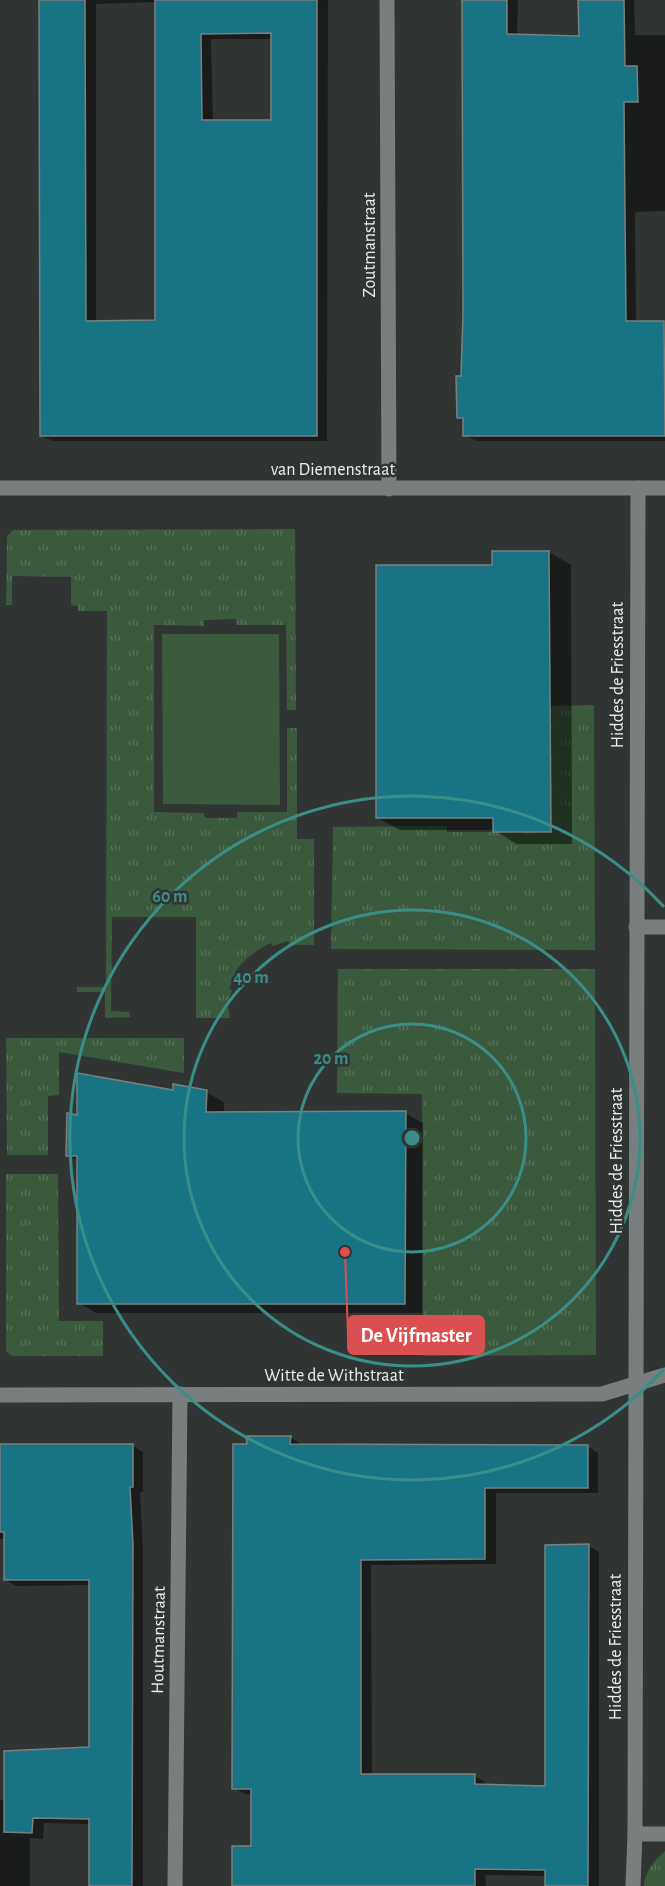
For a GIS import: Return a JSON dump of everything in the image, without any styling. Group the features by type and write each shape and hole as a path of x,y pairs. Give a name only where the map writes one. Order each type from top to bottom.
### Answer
{"street":[{"name":"Zoutmanstraat","path":"387,0 389,489"},
{"name":"van Diemenstraat","path":"0,488 665,488"},
{"name":"Hiddes de Friesstraat","path":"633,1886 635,1834 638,488"},
{"path":"636,927 665,927"},
{"name":"Witte de Withstraat","path":"0,1395 602,1394 665,1375"},
{"name":"Houtmanstraat","path":"175,1886 180,1395"},
{"path":"635,1834 665,1834"}],"green space":[{"path":"295,529 296,710 287,710 286,625 237,625 236,619 204,620 204,626 154,625 154,812 204,813 205,818 237,818 237,812 287,812 287,728 297,728 297,839 314,839 314,945 290,945 288,941 273,946 271,943 260,949 246,959 235,972 237,974 229,988 232,990 228,1006 230,1018 196,1018 196,917 112,917 111,1011 129,1012 130,1017 105,1018 105,992 77,992 77,987 106,987 107,611 78,611 78,606 71,605 71,577 12,576 12,605 6,605 7,536 13,530"},
{"path":"162,634 279,634 280,805 163,804"},
{"path":"594,705 595,950 331,949 333,827 447,826 447,832 550,832 550,706"},
{"path":"338,969 595,969 596,1355 423,1356 422,1094 337,1093"},
{"path":"6,1038 184,1038 184,1073 59,1052 59,1095 48,1096 48,1155 7,1155"},
{"path":"6,1174 58,1174 59,1321 103,1321 103,1356 12,1356 6,1351"},
{"path":"665,1851 665,1886 644,1886 648,1871"}],"building":[{"path":"39,0 85,0 86,321 155,320 155,0 317,0 317,436 40,436","holes":["271,33 271,120 202,120 201,34"]},
{"path":"462,0 507,0 507,34 579,36 578,0 624,0 625,66 637,66 638,102 624,102 626,321 664,321 665,436 463,436 463,418 457,418 456,376 461,376 463,313"},
{"path":"492,551 549,551 551,832 493,832 493,818 376,818 376,565 492,565"},
{"path":"77,1073 173,1090 173,1084 207,1090 206,1112 406,1111 405,1304 77,1304 77,1156 66,1156 67,1113 77,1115"},
{"path":"246,1436 291,1436 290,1444 588,1445 588,1488 485,1488 485,1559 361,1560 361,1774 475,1774 475,1784 545,1786 545,1545 589,1544 588,1886 545,1886 545,1870 475,1869 475,1886 232,1886 232,1846 251,1846 251,1789 232,1789 233,1444 247,1444"},
{"path":"0,1444 133,1444 133,1487 130,1487 133,1545 132,1886 89,1886 89,1819 33,1818 32,1833 4,1832 4,1751 89,1747 89,1580 4,1580 4,1532 0,1532"}],"place":[{"name":"De Vijfmaster","path":"345,1252"}]}
